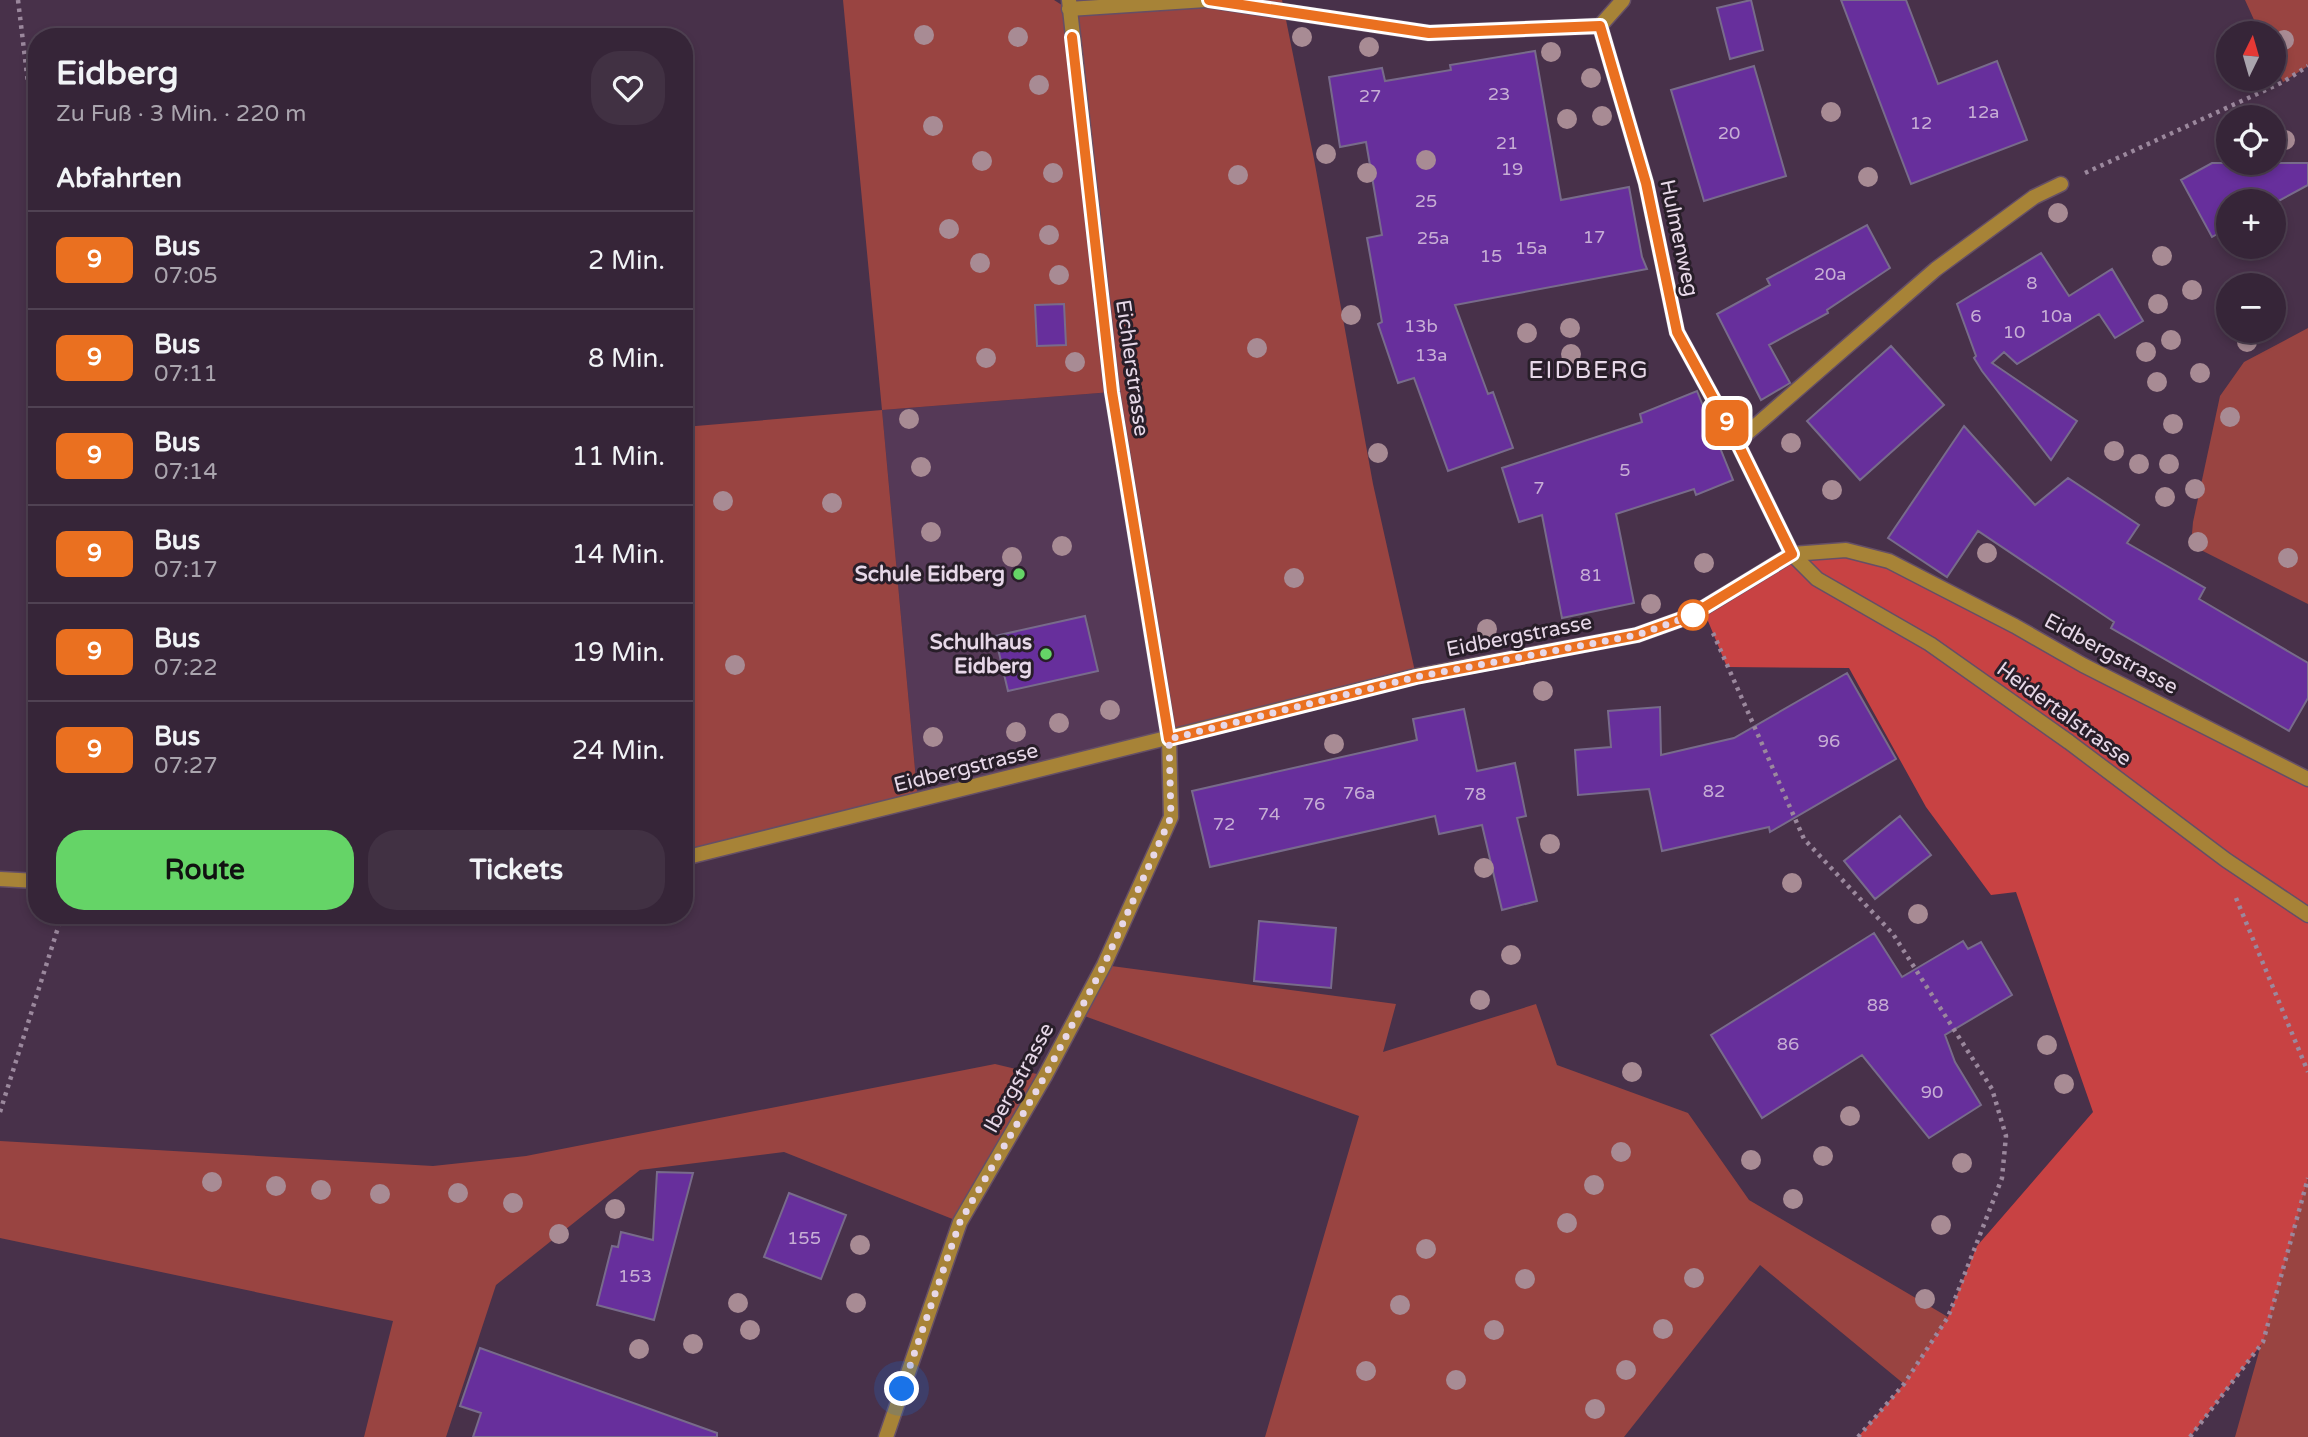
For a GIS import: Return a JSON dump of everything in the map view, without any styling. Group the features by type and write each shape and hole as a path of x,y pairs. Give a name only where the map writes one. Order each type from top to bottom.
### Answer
{"street":[{"path":"1069,5 1207,0 1429,33 1600,26 1623,0"},
{"name":"Eichlerstrasse","path":"1069,5 1112,392 1169,739"},
{"name":"Hulmenweg","path":"1600,26 1646,183 1677,332 1737,442 1792,554"},
{"path":"1737,442 1936,269 2034,197 2061,184"},
{"name":"Eidbergstrasse","path":"693,856 1416,677 1637,635 1703,609 1792,554 1846,551 1889,561 2015,626 2083,665 2308,779"},
{"name":"Heidertalstrasse","path":"1792,554 1817,579 1941,651 2069,742 2226,860 2308,915"},
{"name":"Ibergstrasse","path":"886,1437 960,1222 1045,1076 1104,965 1171,817 1169,739"},
{"path":"0,879 28,881"}],"path":[{"path":"18,0 28,83"},
{"path":"2061,184 2283,82 2308,66"},
{"path":"1703,609 1804,839 1893,934 1993,1089 2006,1136 2002,1178 1948,1317 1904,1384 1858,1437"},
{"path":"2226,860 2239,911 2308,1072"},
{"path":"0,1112 59,924"},
{"path":"2190,1437 2263,1342 2308,1178"}],"shaded area":[{"path":"843,0 1054,0 1068,9 1069,0 1282,0 1373,484 1416,676 1169,739 1112,392 882,410"},
{"path":"2245,0 2308,0 2308,66 2286,80 2286,21 2255,21"},
{"path":"2308,328 2308,604 2191,545 2193,522 2220,396 2244,362 2280,343 2286,343 2286,340"},
{"name":"Schule Eidberg","path":"1112,392 1169,739 918,802 882,410"},
{"path":"882,410 918,802 693,856 693,426"},
{"path":"1846,550 1889,561 2308,779 2308,1178 2263,1342 2190,1437 1858,1437 1904,1384 1948,1317 1977,1246 2093,1112 2016,892 1991,895 1926,807 1849,668 1727,667 1703,609 1792,554"},
{"path":"1104,965 1396,1004 1383,1052 1536,1004 1557,1065 1688,1113 1749,1200 1948,1317 1904,1384 1760,1265 1624,1437 1265,1437 1359,1116 1079,1014"},
{"path":"995,1064 1045,1076 960,1222 784,1152 640,1170 496,1285 446,1437 364,1437 393,1321 0,1238 0,1141 433,1166 526,1156"},
{"path":"2308,1178 2308,1437 2235,1437"}],"building":[{"path":"1751,0 1763,50 1730,59 1717,8"},
{"path":"1841,0 1906,0 1938,84 1997,61 2027,140 1911,184"},
{"path":"1535,51 1561,200 1629,187 1642,257 1647,269 1455,305 1488,394 1493,392 1513,448 1448,471 1414,378 1398,383 1378,324 1382,322 1367,238 1382,235 1366,142 1340,147 1329,77 1382,68 1385,81 1451,70 1450,65"},
{"path":"1754,66 1786,176 1704,201 1671,90"},
{"path":"2212,163 2216,163 2216,175 2286,175 2286,163 2308,163 2308,185 2286,197 2286,189 2216,189 2216,235 2212,237 2181,180"},
{"path":"1867,225 1890,268 1827,310 1828,313 1769,345 1790,383 1761,400 1717,314 1770,285 1767,279"},
{"path":"2041,253 2069,296 2112,269 2143,321 2115,338 2099,314 2017,364 2004,352 1992,363 2077,421 2051,460 1974,358 1976,356 1957,304"},
{"path":"1064,304 1066,345 1037,346 1035,305"},
{"path":"1891,346 1944,405 1860,480 1807,421"},
{"path":"1697,391 1733,480 1696,495 1694,489 1616,514 1634,603 1562,618 1542,515 1519,522 1502,468 1642,422 1640,414"},
{"path":"1964,426 2035,505 2068,478 2139,525 2127,543 2205,588 2199,599 2308,663 2308,698 2289,731 2111,628 2114,622 1978,531 1947,577 1888,538"},
{"name":"Schulhaus Eidberg","path":"1085,616 1098,671 1008,691 995,636"},
{"path":"1847,673 1896,759 1770,832 1769,827 1662,851 1649,789 1578,795 1575,750 1611,747 1608,711 1660,707 1661,755 1734,738"},
{"path":"1464,709 1477,771 1515,763 1526,816 1517,818 1537,901 1502,910 1482,825 1439,834 1435,816 1210,867 1192,791 1417,740 1413,719"},
{"path":"1900,816 1931,855 1875,899 1844,861"},
{"path":"1259,921 1336,928 1331,988 1254,981"},
{"path":"1874,933 1902,977 1963,941 1968,949 1981,942 2012,995 1945,1035 1955,1062 1981,1105 1929,1138 1862,1055 1762,1118 1711,1035"},
{"path":"657,1172 693,1173 654,1320 597,1305 612,1246 618,1247 621,1232 653,1240"},
{"path":"789,1193 846,1215 821,1279 764,1257"},
{"path":"480,1348 717,1433 717,1437 473,1437 481,1413 460,1406"}],"bus line":[{"name":"9","path":"1072,37 1112,392 1169,739 1416,677 1637,635 1690,616 1792,554 1737,442 1677,332 1646,183 1600,26 1429,33 1209,0"}],"place":[{"name":"Schule Eidberg","path":"1019,574"},
{"name":"Schulhaus Eidberg","path":"1046,654"}],"district":[{"name":"EIDBERG","path":"1589,370"}],"route":[{"path":"902,1389 960,1222 1045,1076 1104,965 1171,817 1169,739 1416,677 1637,635 1693,615"}]}
